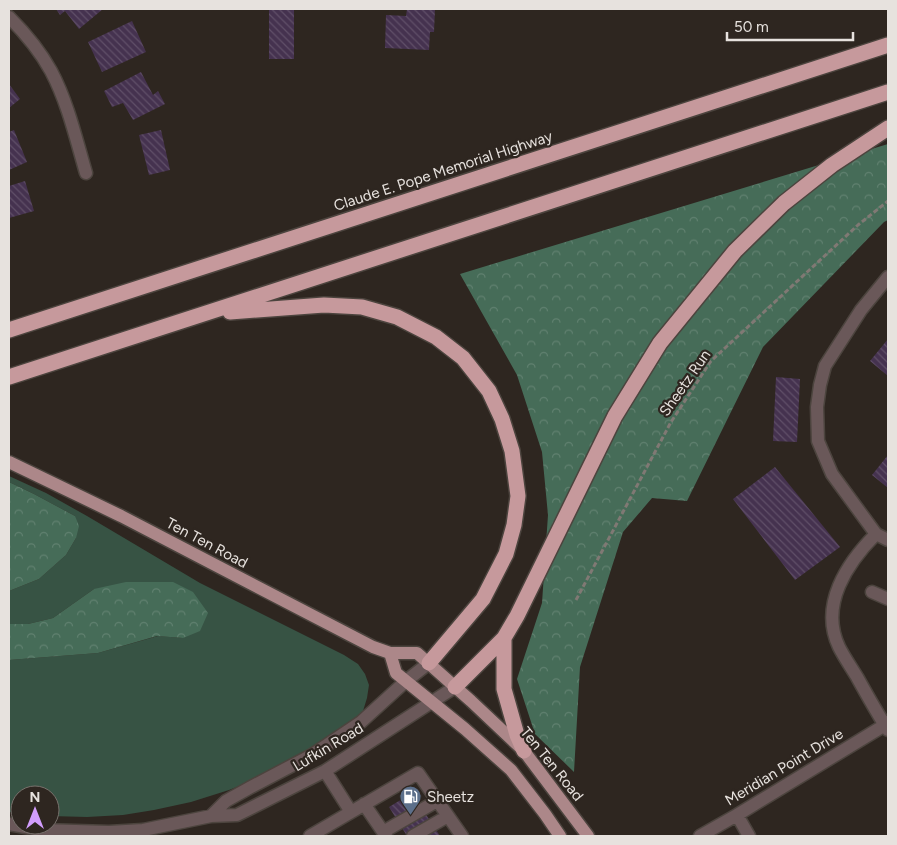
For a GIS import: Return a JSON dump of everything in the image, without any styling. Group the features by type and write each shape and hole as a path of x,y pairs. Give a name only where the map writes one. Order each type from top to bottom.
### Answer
{"highway":[{"name":"Claude E. Pope Memorial Highway","path":"9,330 888,45"},
{"path":"9,377 888,92"},
{"path":"455,687 504,638 518,616 615,416 660,343 735,251 784,202 832,165 888,128"},
{"path":"209,313 324,305 362,307 397,317 436,337 463,358 489,391 502,419 512,451 518,496 514,525 506,554 483,599 428,664"},
{"path":"504,638 504,689 517,735 524,751"}],"main road":[{"name":"Ten Ten Road","path":"9,462 121,516 373,647 390,653 417,654 524,751 588,836"},
{"path":"390,653 396,673 465,728 511,770 560,836"}],"street":[{"path":"9,17 25,33 51,70 57,82 73,127 86,173"},
{"path":"888,277 861,310 825,366 817,407 818,441 832,474 876,534 888,540"},
{"path":"876,534 849,566 837,588 833,613 834,630 839,646 887,726"},
{"path":"872,592 888,598"},
{"name":"Lufkin Road","path":"211,816 226,801 312,755 361,722 406,681 428,664"},
{"name":"Lufkin Road","path":"9,824 42,830 88,834 143,830 211,816 237,815 325,771 455,687"},
{"name":"Meridian Point Drive","path":"700,836 887,726"},
{"path":"325,771 351,812"},
{"path":"310,836 418,774 448,816 456,834"},
{"path":"364,804 385,834 437,801"},
{"path":"737,815 749,836"},
{"path":"413,836 448,816"}],"path":[{"name":"Sheetz Run","path":"576,600 671,422 711,361 858,225 888,201"}],"green space":[{"path":"888,144 888,220 763,347 687,501 652,498 623,532 580,667 574,772 535,734 517,679 542,603 548,515 542,452 517,375 460,274"},
{"path":"9,476 46,493 200,583 344,655 358,664 365,674 369,685 363,711 352,722 305,754 268,775 191,802 123,815 60,816 60,785 10,785 9,812 9,660 98,653 158,636 183,638 94,589 53,618 28,624 9,624 9,591 39,579 66,555 76,538 75,516 9,482"},
{"path":"9,482 75,516 79,526 76,538 66,555 39,579 9,591"},
{"path":"126,582 173,582 193,592 208,613 200,631 183,638 157,636 98,653 9,660 9,624 28,624 53,618 94,589"}],"building":[{"path":"56,9 103,9 79,29 65,11 60,15"},
{"path":"269,9 294,9 294,59 269,59"},
{"path":"407,9 435,9 434,32 430,32 429,50 385,48 386,15 406,16"},
{"path":"132,21 146,52 102,72 88,42"},
{"path":"141,72 153,95 158,91 165,104 133,120 123,103 112,107 104,91"},
{"path":"9,84 20,99 9,108"},
{"path":"14,130 27,162 9,170 9,132"},
{"path":"161,130 170,170 149,175 139,135"},
{"path":"25,181 34,211 9,218 9,186"},
{"path":"888,339 888,376 870,361"},
{"path":"776,377 800,379 797,442 773,441"},
{"path":"888,455 888,488 872,475"},
{"path":"775,467 840,547 795,580 733,499"},
{"name":"Sheetz","path":"412,793 440,836 407,836 389,807"}],"place":[{"name":"Sheetz","path":"411,816"}]}
